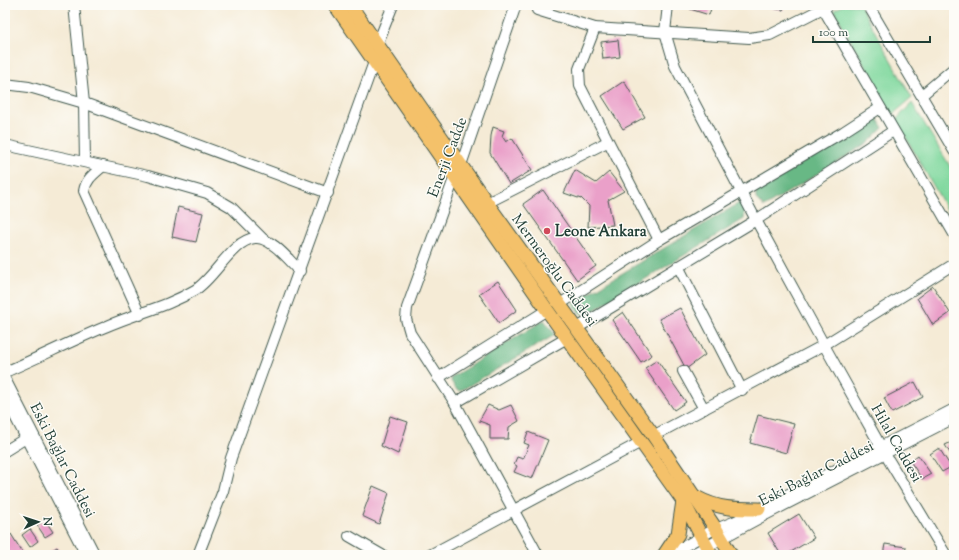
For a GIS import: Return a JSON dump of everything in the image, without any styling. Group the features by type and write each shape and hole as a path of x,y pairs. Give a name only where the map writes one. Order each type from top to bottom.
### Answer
{"main road":[{"name":"Mermeroğlu Caddesi","path":"335,5 374,62 458,170 487,203 653,436 689,498 696,522 707,546"},
{"name":"Mermeroğlu Caddesi","path":"350,5 547,310 641,442 719,534 731,555"},
{"path":"664,555 678,534 689,498 714,506 736,509 759,509"}],"street":[{"path":"74,5 84,103 85,162"},
{"path":"377,45 393,5"},
{"name":"Enerji Cadde","path":"438,378 410,333 406,319 408,308 516,5"},
{"path":"665,32 668,5"},
{"path":"868,5 954,151"},
{"path":"537,10 595,28 755,38 770,35 824,6 893,131 954,234"},
{"path":"595,28 582,56 579,69 579,78 585,99 659,240"},
{"name":"Hilal Caddesi","path":"665,32 675,66 756,220 883,450 946,555"},
{"path":"198,555 223,492 232,458 374,62"},
{"path":"922,95 954,68"},
{"path":"5,84 29,87 84,103 328,193"},
{"path":"560,304 659,240 843,132 880,108"},
{"path":"577,328 756,220 893,131"},
{"path":"487,203 607,142"},
{"path":"5,145 148,176 206,193 231,207 262,238 272,244 300,271"},
{"path":"103,166 90,176 85,183 84,191 140,315"},
{"path":"5,372 104,327 140,315 182,298 197,289 210,277 241,243 251,238 262,238"},
{"path":"653,436 742,390 824,345 954,264"},
{"path":"678,266 742,390"},
{"path":"538,555 455,403 438,378 547,310"},
{"path":"455,403 567,338"},
{"path":"684,371 704,409"},
{"name":"Eski Bağlar Caddesi","path":"5,379 95,555"},
{"name":"Eski Bağlar Caddesi","path":"5,397 86,555"},
{"path":"719,534 759,509 883,450 954,409"},
{"name":"Eski Bağlar Caddesi","path":"691,555 707,546 719,534 765,515 883,450 954,418"},
{"path":"5,451 26,438"},
{"path":"430,555 513,509 641,442"},
{"path":"349,536 382,555"},
{"name":"Eski Bağlar Caddesi","path":"669,555 707,546"}],"green space":[{"path":"844,5 860,5 912,98 892,115 834,10"},
{"path":"912,103 954,173 954,222 896,120"},
{"path":"876,116 883,128 868,143 764,207 756,199 756,191"},
{"path":"741,202 745,210 744,219 586,315 581,314 576,309 574,303 576,301"},
{"path":"544,320 554,333 553,336 460,391 456,389 451,381 452,377"}],"building":[{"path":"691,5 712,5 709,15 690,9"},
{"path":"767,5 785,5 783,10 766,7"},
{"path":"618,40 620,57 603,59 601,42"},
{"path":"624,81 645,117 623,129 602,96"},
{"path":"493,127 504,131 502,136 506,142 512,138 532,170 509,184 490,153"},
{"path":"575,170 596,183 609,172 624,191 608,200 613,225 588,227 589,206 581,198 564,193"},
{"path":"543,190 596,266 577,280 523,204"},
{"path":"178,207 203,213 196,242 172,237"},
{"path":"498,281 517,310 499,323 479,294"},
{"path":"933,286 950,313 933,325 917,298"},
{"path":"680,308 705,355 686,369 659,319"},
{"path":"623,312 652,355 641,362 612,320"},
{"path":"657,360 686,402 674,410 645,368"},
{"path":"915,382 923,397 892,413 884,398"},
{"path":"488,405 499,410 511,405 519,421 509,427 508,439 490,439 490,425 479,421"},
{"path":"758,415 794,424 786,453 750,443"},
{"path":"390,416 408,422 398,454 381,446"},
{"path":"528,432 548,440 532,479 514,472 517,466 514,464 517,457 523,459 529,445 524,443"},
{"path":"954,441 954,459 945,445"},
{"path":"939,448 951,467 942,472 930,454"},
{"path":"918,455 931,474 922,479 910,461"},
{"path":"954,480 954,492 949,484"},
{"path":"373,486 389,493 379,524 362,516"},
{"path":"799,514 814,538 786,555 781,555 768,533"},
{"path":"45,520 53,532 45,537 37,525"},
{"path":"30,529 38,541 30,547 22,535"},
{"path":"11,534 24,555 7,555 5,551 5,538"},
{"path":"885,544 906,547 905,555 883,555"},
{"path":"57,547 63,555 51,555 49,552"}],"place":[{"name":"Leone Ankara","path":"547,231"}]}
